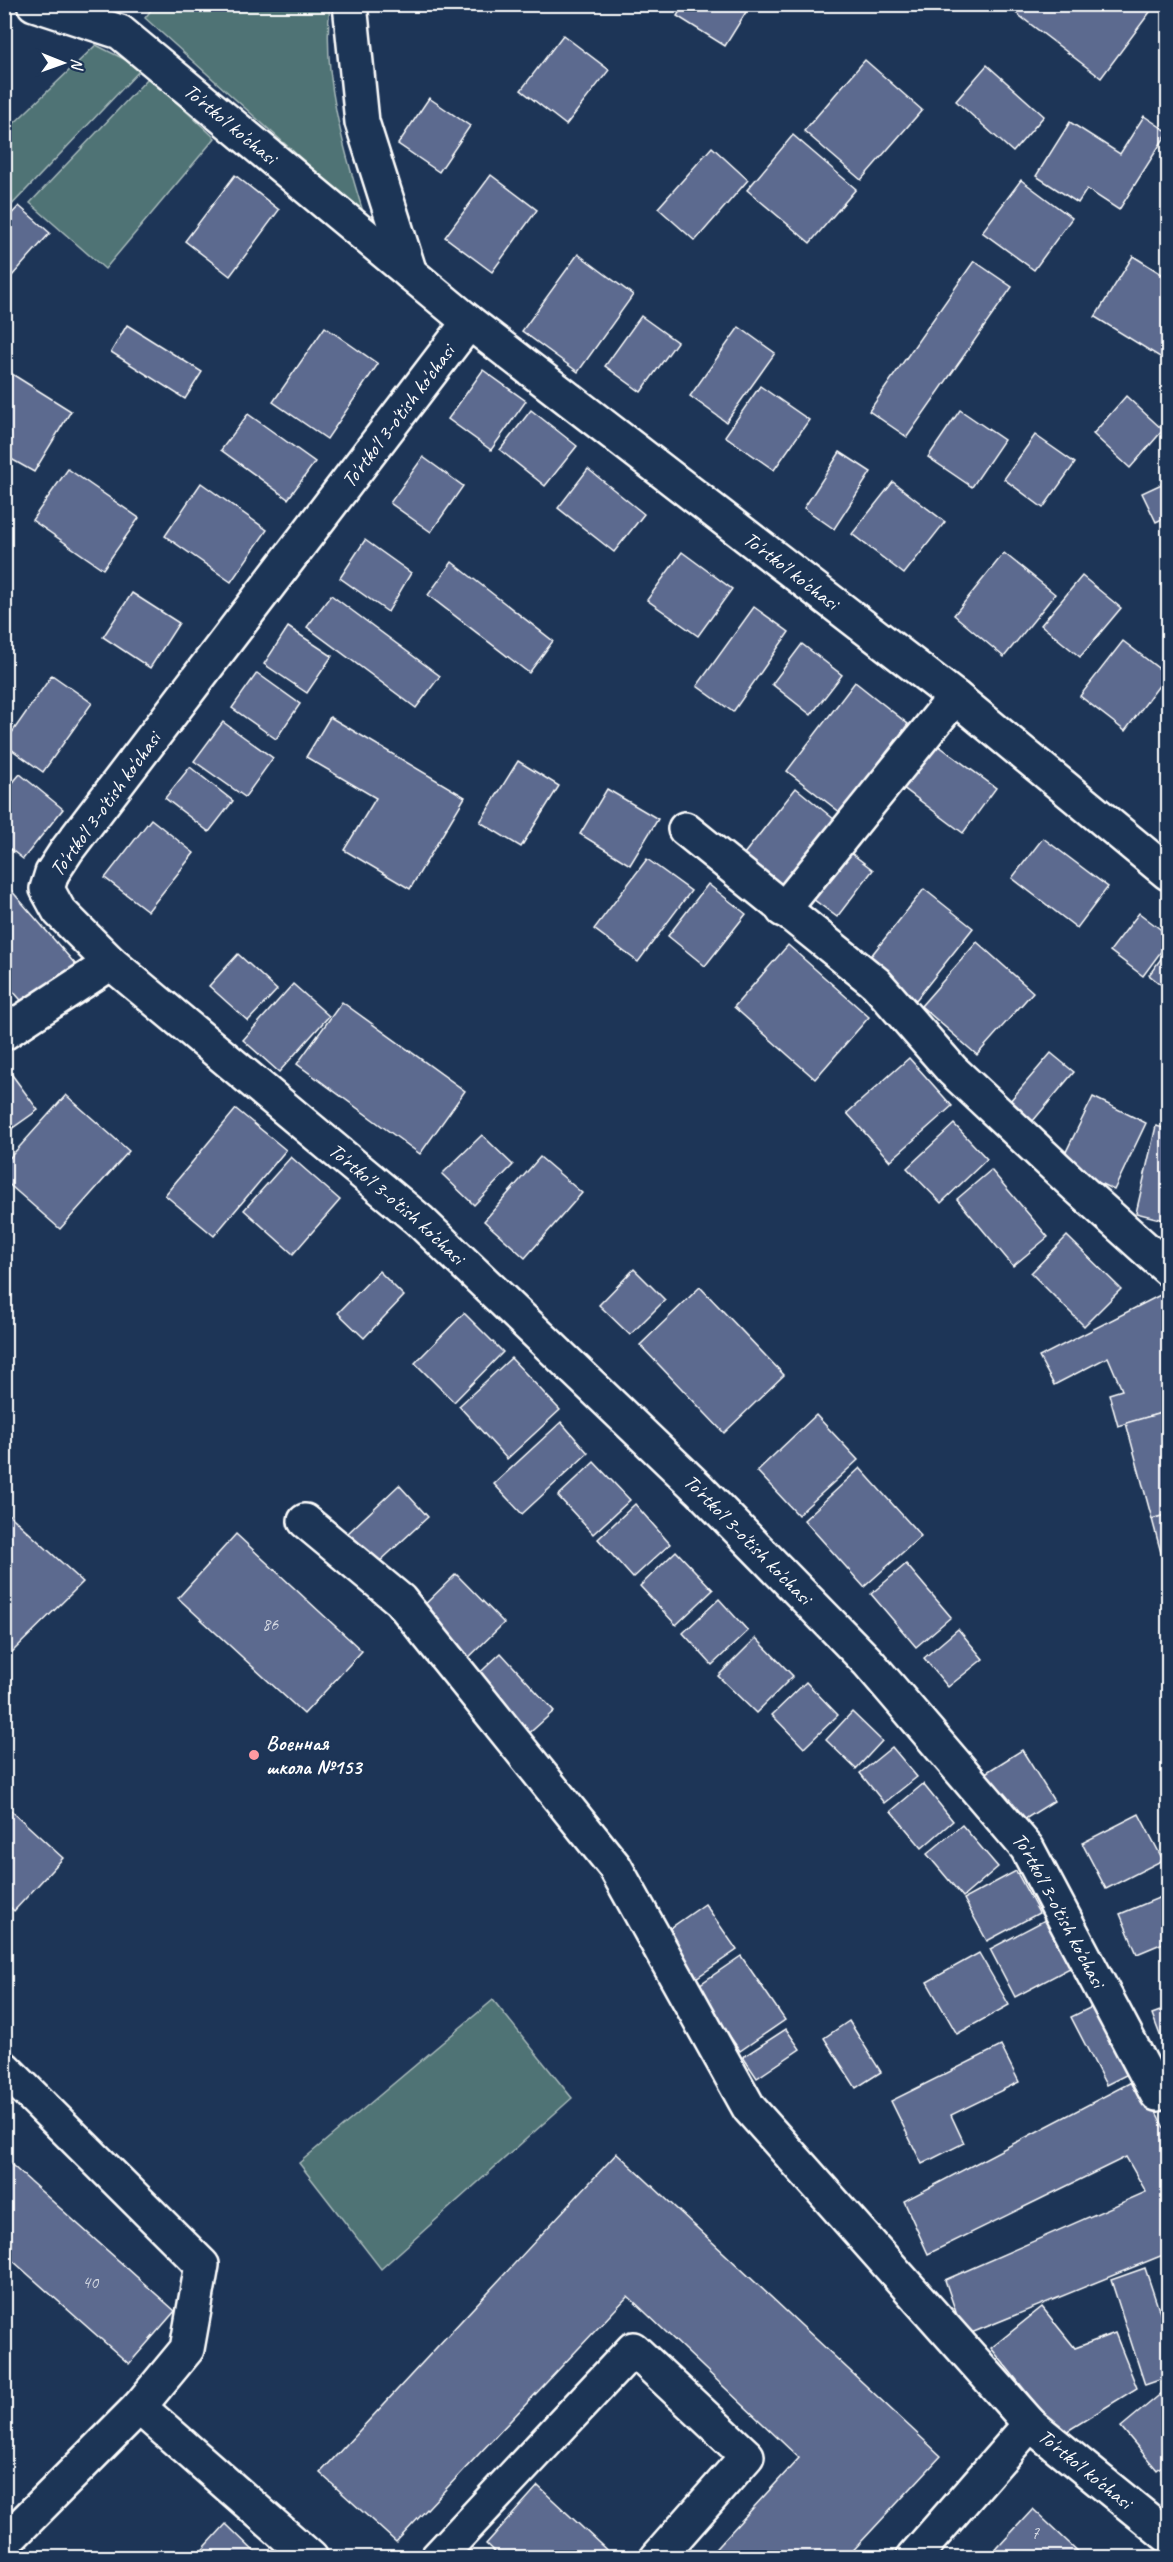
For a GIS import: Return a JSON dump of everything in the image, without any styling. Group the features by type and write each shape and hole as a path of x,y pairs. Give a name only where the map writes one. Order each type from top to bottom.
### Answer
{"street":[{"name":"To'rtko'l ko'chasi","path":"34,4 120,32 470,322 955,697 1168,873"},
{"path":"350,4 362,122 410,273"},
{"name":"To'rtko'l 3-o'tish ko'chasi","path":"470,322 52,873 47,889 59,911 111,963 419,1220 699,1489 868,1662 1027,1848 1156,2094"},
{"path":"783,910 955,697"},
{"path":"685,829 876,983 952,1070 1168,1269"},
{"path":"4,1033 111,963"},
{"name":"To'rtko'l ko'chasi","path":"305,1521 400,1600 615,1867 749,2108 1030,2424 1168,2536"},
{"path":"4,2068 202,2265 187,2349 139,2407 4,2543"},
{"path":"437,2558 633,2349 747,2456 657,2558"},
{"path":"139,2407 311,2558"},
{"path":"913,2558 1030,2424"}],"green space":[{"path":"155,5 330,5 329,58 336,111 364,215 145,18"},
{"path":"96,45 142,68 5,212 5,132"},
{"path":"149,77 215,138 105,269 30,203"},
{"path":"493,2000 572,2098 381,2269 299,2163"}],"building":[{"path":"684,4 751,4 725,46 677,16"},
{"path":"1022,4 1156,4 1101,78 1016,13"},
{"path":"563,35 609,70 566,125 521,90"},
{"path":"865,60 922,110 861,180 804,131"},
{"path":"987,65 1044,116 1013,152 956,101"},
{"path":"429,98 470,126 439,172 398,144"},
{"path":"1144,116 1168,132 1119,210 1087,189 1078,203 1036,176 1070,122 1120,154"},
{"path":"793,135 856,189 810,243 747,190"},
{"path":"712,147 748,180 695,241 658,208"},
{"path":"235,175 279,210 230,276 185,241"},
{"path":"491,175 537,210 492,272 445,237"},
{"path":"1021,180 1072,218 1034,270 982,232"},
{"path":"19,206 50,233 4,285 4,222"},
{"path":"578,254 633,295 578,372 522,331"},
{"path":"1133,256 1168,278 1168,362 1095,317"},
{"path":"974,261 1012,287 907,437 869,411"},
{"path":"641,316 677,342 641,392 605,366"},
{"path":"127,325 202,372 185,399 111,352"},
{"path":"325,327 378,364 327,439 273,402"},
{"path":"739,327 775,353 726,422 690,396"},
{"path":"4,369 71,411 34,472 4,455"},
{"path":"483,370 526,401 491,450 448,419"},
{"path":"760,386 809,420 774,470 725,436"},
{"path":"1126,396 1163,430 1130,468 1093,434"},
{"path":"531,410 577,446 545,486 500,450"},
{"path":"960,410 1004,440 972,487 928,457"},
{"path":"248,414 315,462 288,499 221,450"},
{"path":"1035,435 1075,463 1043,508 1004,479"},
{"path":"840,452 871,472 834,529 804,508"},
{"path":"423,457 463,486 431,532 390,503"},
{"path":"68,469 139,518 103,569 32,520"},
{"path":"588,469 644,514 614,552 558,508"},
{"path":"1168,481 1168,516 1156,522 1142,493"},
{"path":"893,482 945,522 904,574 852,534"},
{"path":"201,483 267,530 231,582 165,536"},
{"path":"365,540 411,573 388,612 340,578"},
{"path":"682,552 732,589 698,636 647,600"},
{"path":"1004,553 1055,594 1004,657 954,615"},
{"path":"452,562 553,641 529,673 428,595"},
{"path":"1082,576 1121,608 1080,657 1041,625"},
{"path":"132,593 179,623 150,668 103,637"},
{"path":"331,595 440,676 416,708 307,627"},
{"path":"754,607 789,632 733,712 697,686"},
{"path":"288,627 332,656 307,693 264,664"},
{"path":"1123,641 1167,675 1125,731 1080,696"},
{"path":"802,644 842,675 811,715 772,684"},
{"path":"257,673 300,704 276,739 232,708"},
{"path":"52,675 92,703 43,772 4,744"},
{"path":"855,682 908,724 841,813 787,771"},
{"path":"330,717 465,797 410,889 344,850 376,798 306,757"},
{"path":"223,722 273,758 245,797 194,761"},
{"path":"931,740 996,788 963,833 898,784"},
{"path":"518,761 559,786 521,847 480,822"},
{"path":"190,767 233,801 209,832 165,798"},
{"path":"20,774 63,809 23,859 4,844 4,793"},
{"path":"796,788 835,820 783,885 744,854"},
{"path":"607,789 658,819 630,865 580,834"},
{"path":"151,819 194,853 148,911 105,878"},
{"path":"1043,838 1108,887 1077,928 1012,878"},
{"path":"842,846 873,870 837,917 805,893"},
{"path":"647,859 691,891 638,962 594,929"},
{"path":"708,884 746,914 705,966 668,936"},
{"path":"10,889 76,965 27,1007 4,981 4,894"},
{"path":"924,889 973,928 916,1000 867,961"},
{"path":"1139,913 1168,935 1168,942 1143,976 1110,951"},
{"path":"977,942 1033,992 977,1055 921,1006"},
{"path":"788,945 869,1017 815,1079 734,1007"},
{"path":"1168,949 1168,990 1149,975"},
{"path":"238,954 277,990 248,1021 209,986"},
{"path":"293,984 329,1016 279,1072 243,1040"},
{"path":"342,1002 465,1091 420,1154 297,1064"},
{"path":"1051,1053 1074,1072 1033,1121 1010,1101"},
{"path":"909,1058 952,1106 890,1161 847,1113"},
{"path":"4,1064 38,1110 4,1134"},
{"path":"66,1095 129,1151 60,1229 4,1180 4,1164"},
{"path":"1093,1097 1146,1123 1114,1190 1060,1164"},
{"path":"236,1109 286,1150 214,1236 165,1195"},
{"path":"954,1124 987,1159 941,1203 907,1168"},
{"path":"1156,1126 1168,1129 1168,1221 1136,1213"},
{"path":"482,1135 513,1165 474,1205 442,1174"},
{"path":"291,1157 340,1200 293,1254 244,1210"},
{"path":"540,1157 582,1193 525,1258 484,1221"},
{"path":"991,1170 1048,1237 1013,1266 957,1199"},
{"path":"1067,1236 1121,1289 1084,1326 1031,1273"},
{"path":"634,1269 665,1300 630,1335 599,1305"},
{"path":"379,1271 404,1296 364,1338 338,1313"},
{"path":"700,1287 784,1375 724,1433 640,1345"},
{"path":"1168,1291 1168,1411 1118,1426 1109,1394 1122,1390 1108,1357 1054,1385 1039,1357"},
{"path":"464,1313 503,1352 454,1402 415,1363"},
{"path":"511,1358 560,1410 507,1459 459,1406"},
{"path":"1168,1411 1168,1514 1152,1519 1126,1423"},
{"path":"816,1415 858,1460 798,1515 757,1471"},
{"path":"561,1422 588,1453 522,1514 494,1484"},
{"path":"594,1462 630,1500 593,1534 558,1496"},
{"path":"860,1468 921,1536 864,1587 804,1520"},
{"path":"399,1485 428,1517 376,1565 347,1534"},
{"path":"635,1504 670,1544 633,1578 598,1539"},
{"path":"4,1510 83,1582 4,1660"},
{"path":"1168,1514 1168,1579 1152,1519"},
{"path":"236,1534 362,1651 304,1714 178,1598"},
{"path":"676,1551 713,1590 676,1625 640,1586"},
{"path":"906,1564 951,1617 916,1647 871,1594"},
{"path":"456,1574 504,1623 461,1665 413,1616"},
{"path":"719,1599 748,1631 712,1665 683,1633"},
{"path":"958,1629 983,1659 948,1687 924,1658"},
{"path":"756,1638 793,1676 756,1713 718,1676"},
{"path":"501,1653 554,1711 524,1738 472,1680"},
{"path":"806,1682 838,1715 804,1748 772,1715"},
{"path":"852,1712 882,1741 856,1769 826,1740"},
{"path":"892,1747 917,1777 884,1803 860,1773"},
{"path":"1022,1750 1054,1801 1014,1826 982,1775"},
{"path":"923,1784 953,1821 922,1848 891,1811"},
{"path":"4,1804 63,1858 14,1911 4,1901"},
{"path":"1139,1814 1163,1860 1106,1889 1082,1843"},
{"path":"962,1825 998,1867 963,1897 927,1854"},
{"path":"1016,1871 1039,1913 987,1941 964,1899"},
{"path":"1168,1894 1168,1941 1137,1954 1120,1914"},
{"path":"705,1904 737,1950 693,1980 662,1934"},
{"path":"1045,1920 1070,1968 1015,1997 990,1949"},
{"path":"979,1953 1009,2005 957,2034 927,1982"},
{"path":"741,1956 785,2020 740,2051 696,1987"},
{"path":"1102,2002 1136,2070 1106,2085 1071,2017"},
{"path":"1168,2008 1168,2056 1152,2014"},
{"path":"849,2021 881,2072 856,2088 824,2038"},
{"path":"786,2029 800,2049 757,2078 743,2057"},
{"path":"1001,2046 1019,2082 951,2115 964,2143 922,2164 891,2101"},
{"path":"1139,2078 1168,2136 1168,2253 964,2336 945,2280 1146,2192 1126,2157 928,2254 904,2201"},
{"path":"617,2153 941,2456 846,2558 707,2558 799,2458 628,2296 396,2542 320,2473"},
{"path":"4,2158 175,2311 129,2364 4,2253"},
{"path":"1145,2268 1168,2337 1168,2377 1145,2385 1111,2280"},
{"path":"1042,2307 1075,2348 1115,2333 1137,2388 1061,2435 991,2348"},
{"path":"1163,2392 1168,2399 1168,2461 1157,2470 1121,2427"},
{"path":"538,2486 615,2558 501,2558 486,2544"},
{"path":"1033,2509 1085,2558 988,2558"},
{"path":"226,2524 261,2558 195,2558"}],"place":[{"name":"Военная школа №153","path":"254,1755"}]}
